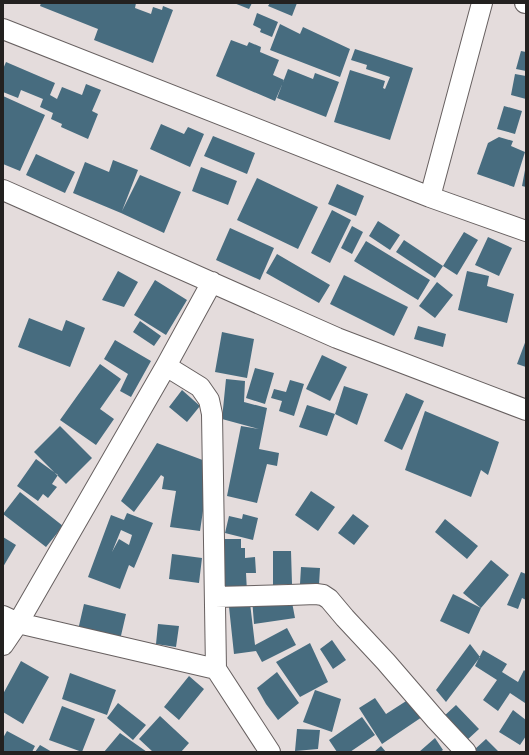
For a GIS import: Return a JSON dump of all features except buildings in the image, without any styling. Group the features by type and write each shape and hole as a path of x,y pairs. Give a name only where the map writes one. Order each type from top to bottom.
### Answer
{"street":[{"path":"430,197 482,3"},
{"path":"3,29 430,197 526,231"},
{"path":"3,190 337,338 526,410"},
{"path":"3,644 10,620 166,366 212,282"},
{"path":"166,366 200,387 209,400 212,414 216,669 270,752"},
{"path":"215,597 324,595 466,752"},
{"path":"10,620 216,669"}]}
